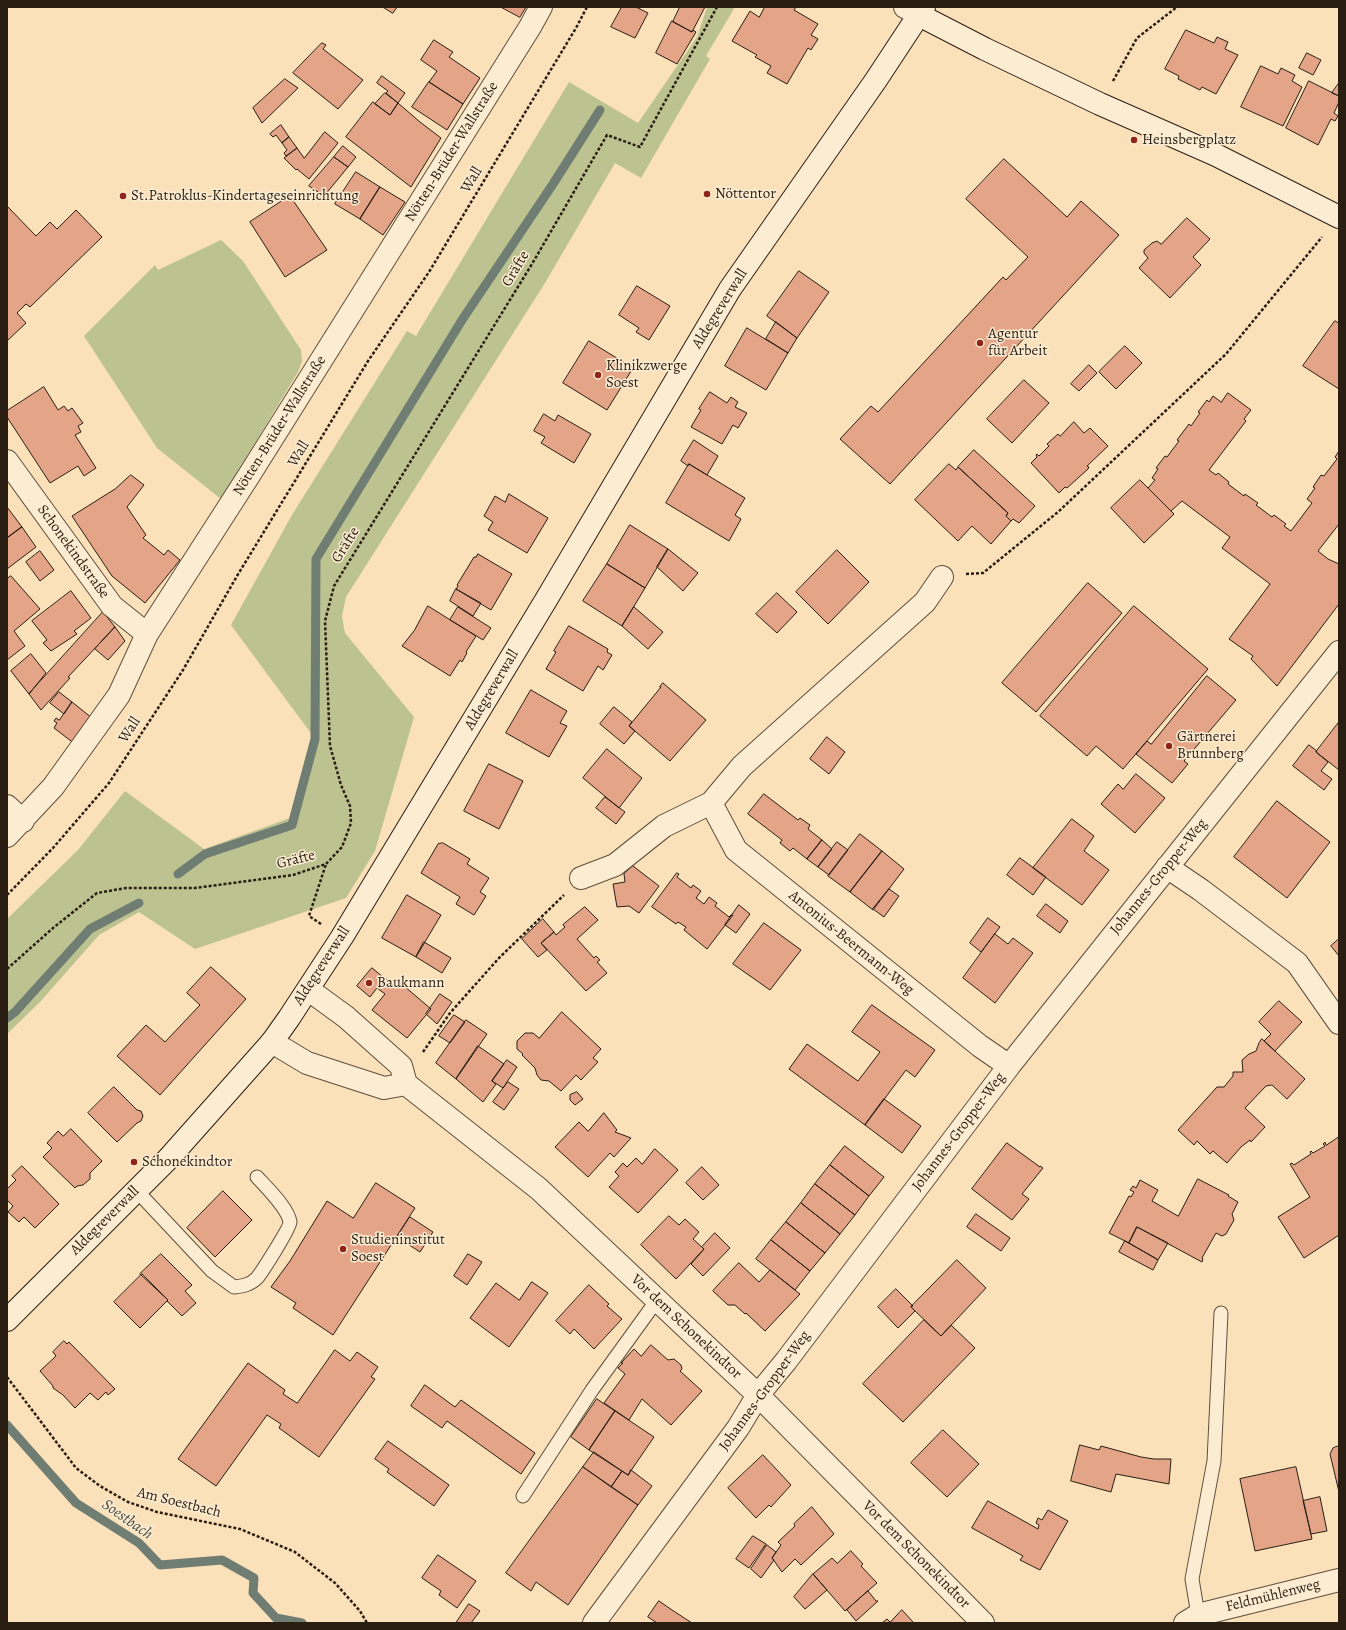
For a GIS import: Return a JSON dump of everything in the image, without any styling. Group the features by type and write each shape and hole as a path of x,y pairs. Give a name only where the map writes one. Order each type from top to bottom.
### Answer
{"street":[{"name":"Nötten-Brüder-Wallstraße","path":"7,836 23,821 53,787 119,695 147,634 248,477 526,34 541,7"},
{"path":"916,10 985,48 1100,104 1216,155 1339,217"},
{"name":"Aldegreverwall","path":"7,1320 168,1159 272,1042 342,937 546,600 730,289 876,80 916,10"},
{"name":"Schonekindstraße","path":"7,461 112,606 147,634"},
{"path":"581,878 615,865 664,826 711,803 742,766 925,602 942,576"},
{"name":"Johannes-Gropper-Weg","path":"594,1623 738,1428 758,1395 786,1361 1009,1066 1339,652"},
{"name":"Antonius-Beermann-Weg","path":"711,803 736,850 980,1046 1009,1066"},
{"path":"7,806 23,821"},
{"path":"1167,867 1297,962 1339,1023"},
{"path":"272,1042 307,1063 384,1088 406,1084 401,1066 346,1017 308,990"},
{"name":"Vor dem Schonekindtor","path":"406,1084 539,1189 758,1395 983,1623"},
{"name":"Feldmühlenweg","path":"1192,1619 1339,1580"}],"lane":[{"path":"136,1190 212,1271 234,1286 246,1285 257,1278 290,1224 288,1214 258,1177"},
{"path":"523,1496 592,1390 657,1300"},
{"path":"1192,1619 1192,1579 1214,1461 1221,1313"}],"path":[{"name":"Wall","path":"7,895 53,848 109,783 174,683 237,576 368,361 433,266 576,28 586,7"},
{"name":"Gräfte","path":"7,969 53,928 97,893 126,888 195,888 293,875 326,864 342,846 351,823 350,806 330,746 325,621 334,586 532,264 607,135 640,147 717,7"},
{"path":"1100,104 1137,38 1177,7"},
{"path":"942,576 983,573 1058,512 1226,354 1339,217"},
{"path":"326,864 309,916 342,937"},
{"path":"406,1084 423,1052 450,1013 499,958 581,878"},
{"name":"Am Soestbach","path":"7,1377 76,1468 100,1486 128,1502 157,1512 240,1530 295,1552 334,1583 360,1611 367,1623"}],"green space":[{"path":"707,7 735,7 706,56 710,59 641,178 615,163 545,283 346,597 342,616 345,633 414,717 375,851 346,898 195,949 139,912 99,935 40,1002 7,1034 7,919 78,850 125,791 204,849 290,818 313,736 231,625 292,515 407,331 416,336 569,82 638,123 697,37"},
{"path":"221,240 243,261 301,350 302,361 298,372 221,499 157,448 84,336 155,265 158,270"}],"building":[{"path":"383,7 397,7 393,13"},
{"path":"501,7 526,7 520,17"},
{"path":"622,7 636,7 648,13 635,38 611,27"},
{"path":"680,7 705,7 692,32 673,22"},
{"path":"765,7 796,7 794,10 818,24 811,35 818,39 811,50 808,48 787,84 767,73 771,66 755,57 757,55 732,41 750,11 759,17"},
{"path":"672,21 692,32 693,30 696,32 677,64 656,53"},
{"path":"1186,30 1214,43 1217,37 1228,42 1225,49 1238,55 1216,94 1202,87 1200,90 1178,79 1179,76 1165,69"},
{"path":"434,40 453,52 449,57 480,78 463,104 429,82 437,71 421,60"},
{"path":"322,43 326,45 323,49 363,80 338,109 293,73"},
{"path":"1307,53 1321,60 1313,75 1299,68"},
{"path":"1261,66 1278,74 1281,68 1295,75 1292,81 1302,87 1283,126 1241,107"},
{"path":"382,76 405,93 398,103 386,93 388,91 377,83"},
{"path":"285,79 298,88 262,123 253,108"},
{"path":"1309,81 1339,96 1339,102 1334,113 1338,116 1335,121 1331,119 1318,145 1286,128"},
{"path":"429,82 463,104 447,130 412,107"},
{"path":"1339,83 1339,96 1332,93"},
{"path":"385,93 398,103 390,115 375,104"},
{"path":"373,102 390,115 398,103 441,138 411,187 346,137"},
{"path":"281,125 289,137 282,143 276,135 273,137 270,134"},
{"path":"325,132 338,143 309,179 297,169 296,170 284,158 297,148 304,158"},
{"path":"289,137 297,148 286,156 284,153 287,150 282,143"},
{"path":"343,146 356,157 348,167 334,157"},
{"path":"334,157 348,167 324,196 309,186"},
{"name":"Agentur für Arbeit","path":"1004,159 1067,217 1081,201 1119,235 890,484 840,439 871,406 878,412 1003,277 1006,280 1028,257 966,199"},
{"path":"356,172 380,187 360,219 335,204"},
{"path":"380,187 405,202 383,235 360,219"},
{"path":"290,196 327,250 285,277 250,222"},
{"path":"7,206 36,236 50,222 57,229 76,210 102,237 30,307 26,304 17,313 26,323 7,341"},
{"path":"1187,218 1210,239 1193,257 1201,265 1170,298 1139,268 1148,258 1144,253 1144,250 1152,243 1157,241 1161,244"},
{"path":"799,271 829,292 797,338 767,316"},
{"path":"637,286 670,306 649,340 636,332 639,328 619,315"},
{"path":"1335,321 1339,323 1339,389 1303,366"},
{"path":"776,322 797,338 788,353 766,339"},
{"path":"747,328 788,353 766,390 725,366"},
{"name":"Klinikzwerge Soest","path":"589,341 633,368 607,410 563,383"},
{"path":"1125,346 1142,363 1116,389 1099,372"},
{"path":"1089,365 1097,373 1079,391 1071,384"},
{"path":"1024,380 1049,403 1012,443 987,419"},
{"path":"44,387 58,410 64,406 68,411 72,408 83,423 78,426 81,432 75,435 96,468 84,476 78,466 50,483 7,417 7,411"},
{"path":"710,392 727,403 731,397 738,402 735,407 747,413 738,428 733,425 722,444 691,427 701,410 699,409"},
{"path":"1228,393 1251,410 1244,419 1246,421 1209,470 1216,475 1218,473 1229,482 1228,484 1244,496 1245,494 1258,503 1256,505 1272,517 1274,515 1286,524 1284,526 1291,531 1312,503 1307,499 1315,488 1313,487 1321,475 1324,476 1337,459 1335,457 1339,451 1339,524 1318,551 1328,559 1339,564 1339,604 1277,686 1251,659 1253,656 1229,639 1270,584 1222,548 1230,537 1182,501 1171,511 1148,488 1155,480 1152,478 1158,469 1156,468 1165,456 1167,457 1179,441 1177,440 1189,424 1191,426 1200,413 1198,412 1207,400 1209,402 1213,396 1221,402"},
{"path":"544,414 555,421 558,415 591,434 574,463 541,443 545,437 534,431"},
{"path":"1074,422 1084,433 1090,428 1108,446 1087,466 1089,467 1088,469 1067,488 1065,487 1059,493 1031,463 1037,457 1037,454 1039,456 1049,446 1047,444 1058,434 1060,436"},
{"path":"694,440 718,456 707,475 681,461"},
{"path":"974,450 1035,506 1019,523 1013,519 1011,521 1006,516 1008,513 958,467"},
{"path":"689,464 745,498 735,515 741,519 729,541 666,503"},
{"path":"949,464 956,470 958,467 1008,513 1006,516 1011,521 991,544 972,526 958,541 915,500"},
{"path":"131,475 144,485 127,507 146,535 143,538 164,555 168,550 180,560 145,603 112,576 72,516 115,489"},
{"path":"1140,480 1174,514 1144,543 1111,508"},
{"path":"509,494 548,518 527,553 488,530 493,522 484,516 495,496 505,502"},
{"path":"7,507 22,527 7,538"},
{"path":"630,525 668,549 645,588 607,564"},
{"path":"22,527 36,547 7,569 7,538"},
{"path":"668,549 698,573 683,591 657,567"},
{"path":"837,550 869,582 828,624 796,592"},
{"path":"40,551 54,570 40,581 26,562"},
{"path":"478,554 512,574 491,610 456,589 474,557"},
{"path":"607,564 645,588 622,626 583,601"},
{"path":"11,576 40,609 14,631 25,646 7,660 7,579"},
{"path":"1088,583 1122,613 1036,712 1002,683"},
{"path":"456,589 481,603 473,616 450,601"},
{"path":"71,591 91,618 74,631 77,634 51,651 43,643 47,640 32,621"},
{"path":"777,593 797,612 777,633 756,614"},
{"path":"428,606 476,636 466,652 467,653 462,662 460,660 450,676 402,646 414,631"},
{"path":"1134,606 1208,669 1123,769 1096,746 1087,756 1040,716"},
{"path":"458,607 491,628 483,640 450,620"},
{"path":"634,607 663,632 648,649 622,626"},
{"path":"103,612 115,627 68,677 70,678 41,710 29,694"},
{"path":"569,626 608,649 607,652 612,655 603,670 598,666 583,691 546,669 556,652 554,651"},
{"path":"115,627 125,641 108,660 95,649"},
{"path":"31,654 46,673 29,694 11,671"},
{"path":"1207,676 1236,700 1184,761 1188,764 1172,783 1136,754 1147,741 1151,744"},
{"path":"663,683 706,720 670,761 629,726"},
{"path":"531,690 567,711 560,723 567,726 549,757 506,733"},
{"path":"59,692 72,702 64,714 50,703"},
{"path":"72,702 92,718 75,744 54,728 57,723 54,721 56,718 59,720"},
{"path":"614,707 632,722 629,726 635,731 624,744 600,724"},
{"path":"1339,722 1339,770 1316,752"},
{"path":"827,737 845,752 829,774 810,759"},
{"path":"1309,745 1328,762 1321,771 1332,779 1324,790 1293,766"},
{"path":"607,749 642,778 619,808 583,778"},
{"path":"489,764 523,781 499,829 464,811"},
{"path":"1136,774 1165,798 1135,833 1101,804 1118,784 1123,789"},
{"path":"764,794 798,820 800,818 810,825 808,829 822,840 807,859 793,848 790,851 780,843 782,840 748,814"},
{"path":"605,797 625,812 616,824 596,808"},
{"path":"1277,801 1330,842 1287,898 1234,857"},
{"path":"1072,819 1094,836 1084,851 1109,870 1082,905 1033,868"},
{"path":"860,834 882,851 850,892 828,876"},
{"path":"822,840 832,849 818,867 807,859"},
{"path":"837,842 848,850 829,875 818,867"},
{"path":"443,843 470,859 467,864 489,878 480,892 486,896 474,915 456,904 460,897 421,873 438,844"},
{"path":"882,851 904,869 873,910 850,892"},
{"path":"1020,858 1046,877 1033,895 1007,875"},
{"path":"633,866 659,886 639,913 629,906 617,907 613,884 625,882 624,874"},
{"path":"677,873 679,874 677,877 691,888 693,885 701,891 696,898 704,904 709,897 717,903 715,906 729,917 733,915 707,949 684,930 686,927 678,922 676,924 652,907"},
{"path":"889,889 899,896 884,917 873,909"},
{"path":"407,895 441,915 416,957 382,938"},
{"path":"1046,904 1068,921 1060,933 1037,916"},
{"path":"739,905 750,914 736,933 725,925"},
{"path":"585,907 598,920 577,939 594,958 596,956 600,960 597,962 607,973 586,991 541,943 554,932 556,935 565,927 563,925"},
{"path":"988,918 1000,927 981,952 970,943"},
{"path":"543,919 554,932 541,943 547,950 538,957 522,939"},
{"path":"764,923 801,950 770,990 733,964"},
{"path":"995,934 1008,944 1013,938 1033,953 995,1003 963,978"},
{"path":"1339,939 1339,956 1331,946"},
{"path":"424,942 451,958 442,973 416,957"},
{"path":"211,967 246,999 160,1095 117,1056 146,1025 165,1042 200,1005 187,993"},
{"path":"372,968 393,985 397,980 431,1009 407,1038 372,1010 385,994 377,988 370,997 357,986"},
{"path":"440,994 452,1002 437,1024 426,1014"},
{"path":"1279,1001 1302,1022 1275,1051 1264,1041 1271,1034 1259,1022"},
{"path":"872,1005 935,1050 915,1077 906,1070 865,1125 789,1069 807,1044 858,1081 880,1052 852,1032"},
{"path":"562,1012 601,1049 593,1058 598,1062 581,1080 576,1075 561,1091 549,1081 541,1080 537,1075 535,1068 517,1049 517,1041 525,1033 533,1033 539,1038"},
{"path":"454,1015 465,1022 450,1043 439,1036"},
{"path":"466,1020 487,1034 456,1079 436,1063"},
{"path":"1262,1039 1305,1079 1287,1099 1272,1085 1266,1086 1245,1108 1265,1127 1251,1142 1250,1140 1241,1147 1227,1163 1213,1151 1210,1154 1197,1141 1194,1145 1178,1130 1217,1087 1224,1087 1233,1076 1233,1072 1243,1072 1242,1060 1249,1054 1256,1051"},
{"path":"478,1046 504,1064 492,1081 496,1084 483,1102 456,1079"},
{"path":"507,1060 517,1067 503,1088 492,1081"},
{"path":"508,1082 519,1089 504,1110 493,1102"},
{"path":"114,1087 137,1110 141,1111 143,1116 141,1121 117,1142 88,1113"},
{"path":"577,1092 583,1099 575,1105 570,1100 570,1095"},
{"path":"884,1099 921,1126 902,1153 865,1125"},
{"path":"604,1113 617,1130 615,1132 631,1138 614,1157 610,1153 588,1177 555,1147 579,1122 588,1131"},
{"path":"71,1129 102,1161 90,1173 90,1179 83,1185 75,1188 43,1157 52,1148 47,1143 58,1131 63,1136"},
{"path":"1339,1137 1339,1235 1304,1258 1278,1217 1310,1197 1290,1164 1292,1163 1294,1165 1311,1154 1311,1151 1313,1153 1325,1146 1323,1144 1325,1142 1326,1145"},
{"path":"1007,1143 1043,1168 1022,1194 1029,1199 1012,1220 972,1189"},
{"path":"845,1146 884,1177 869,1196 830,1165"},
{"path":"655,1149 678,1170 638,1213 609,1187 619,1176 615,1172 623,1163 627,1167 636,1158 642,1164"},
{"path":"830,1165 869,1196 855,1215 815,1184"},
{"path":"22,1166 59,1204 35,1228 24,1217 19,1222 8,1212 13,1206 7,1200 7,1189 16,1180 12,1176"},
{"path":"702,1167 719,1185 703,1200 686,1183"},
{"path":"1198,1179 1229,1195 1228,1196 1238,1202 1232,1214 1234,1220 1226,1234 1222,1236 1216,1233 1202,1258 1202,1262 1137,1227 1129,1243 1109,1233 1129,1196 1131,1197 1134,1192 1130,1190 1133,1186 1136,1188 1140,1180 1158,1190 1152,1201 1178,1216"},
{"name":"Studieninstitut Soest","path":"376,1183 415,1208 333,1335 293,1308 296,1303 271,1287 290,1261 327,1201 353,1218"},
{"path":"815,1184 855,1215 840,1234 801,1203"},
{"path":"223,1191 252,1220 215,1257 187,1228"},
{"path":"801,1203 840,1234 825,1253 786,1222"},
{"path":"976,1214 1010,1238 1001,1251 967,1227"},
{"path":"669,1216 679,1225 685,1219 699,1232 693,1239 704,1249 676,1279 641,1245"},
{"path":"410,1217 433,1232 420,1252 397,1237"},
{"path":"786,1222 825,1253 810,1271 771,1240"},
{"path":"1137,1227 1168,1243 1158,1260 1129,1243"},
{"path":"715,1233 730,1248 703,1276 691,1264 704,1249 702,1247"},
{"path":"771,1240 810,1271 795,1290 756,1259"},
{"path":"1125,1241 1158,1260 1153,1270 1119,1252"},
{"path":"161,1254 192,1285 185,1291 196,1303 182,1316 167,1301 168,1300 140,1274"},
{"path":"468,1254 482,1262 467,1285 454,1276"},
{"path":"957,1260 986,1288 941,1336 911,1307"},
{"path":"739,1263 759,1282 770,1270 800,1294 765,1331 746,1313 745,1314 735,1305 728,1305 713,1291"},
{"path":"142,1274 168,1300 140,1328 114,1302"},
{"path":"532,1282 548,1293 509,1347 470,1318 496,1283 519,1300"},
{"path":"589,1285 609,1304 607,1306 622,1319 594,1349 574,1329 570,1334 556,1321"},
{"path":"896,1289 913,1306 911,1307 915,1311 898,1328 878,1307"},
{"path":"924,1320 941,1336 951,1325 975,1348 903,1422 863,1384"},
{"path":"64,1341 67,1344 69,1342 115,1389 108,1395 106,1392 98,1400 90,1393 75,1408 63,1395 53,1388 53,1386 40,1371 56,1356 53,1352"},
{"path":"651,1345 668,1360 674,1359 681,1365 682,1369 680,1371 702,1391 671,1425 642,1399 629,1420 604,1403 625,1374 618,1368 623,1363 621,1363 634,1349 641,1356"},
{"path":"335,1350 350,1361 357,1352 378,1367 371,1377 375,1379 319,1457 279,1428 281,1424 267,1415 216,1486 178,1459 248,1363 285,1390 283,1394 297,1403"},
{"path":"425,1385 455,1407 461,1400 535,1453 521,1474 447,1421 442,1428 411,1406"},
{"path":"597,1399 615,1411 589,1450 571,1437"},
{"path":"615,1411 654,1437 628,1475 589,1450"},
{"path":"943,1430 979,1464 947,1497 911,1463"},
{"path":"388,1441 449,1485 434,1506 387,1472 389,1469 375,1459"},
{"path":"1080,1445 1099,1450 1101,1446 1154,1459 1171,1459 1169,1484 1116,1474 1111,1492 1071,1481"},
{"path":"1339,1446 1339,1492 1330,1454 1333,1448"},
{"path":"594,1452 622,1471 611,1487 583,1467"},
{"path":"763,1455 791,1485 771,1507 769,1505 756,1518 728,1488"},
{"path":"583,1467 638,1505 568,1605 536,1582 531,1591 506,1573"},
{"path":"1296,1467 1312,1539 1255,1551 1240,1479"},
{"path":"631,1470 652,1486 638,1505 611,1487 622,1471 628,1475"},
{"path":"1320,1497 1327,1531 1311,1534 1303,1501"},
{"path":"988,1501 1038,1529 1039,1525 1036,1523 1038,1518 1042,1520 1048,1510 1068,1521 1040,1570 1020,1560 1023,1556 972,1528"},
{"path":"812,1507 834,1534 801,1565 795,1559 782,1572 772,1558 781,1545 778,1542"},
{"path":"753,1536 766,1544 749,1568 736,1559"},
{"path":"767,1545 776,1552 772,1558 774,1560 761,1578 751,1569"},
{"path":"851,1551 863,1564 861,1566 877,1583 845,1611 813,1574 832,1558 837,1563"},
{"path":"438,1555 476,1581 457,1608 439,1595 441,1591 422,1578"},
{"path":"813,1574 827,1590 805,1609 794,1597"},
{"path":"868,1591 876,1601 878,1601 856,1621 847,1610"},
{"path":"659,1601 692,1623 657,1623 648,1617"},
{"path":"469,1604 480,1611 471,1623 456,1623"},
{"path":"902,1610 914,1623 882,1623 887,1619 890,1622"}],"waterway":[{"path":"178,874 205,854 292,825 315,739 316,559 462,320 553,184 600,110"},
{"path":"7,1018 15,1012 90,929 139,903"},
{"name":"Soestbach","path":"7,1425 76,1503 139,1543 160,1565 222,1560 254,1578 253,1593 276,1618 302,1623"}],"place":[{"name":"Heinsbergplatz","path":"1134,140"},
{"name":"Nöttentor","path":"707,194"},
{"name":"St.Patroklus-Kindertageseinrichtung","path":"123,196"},
{"name":"Agentur für Arbeit","path":"980,343"},
{"name":"Klinikzwerge Soest","path":"598,375"},
{"name":"Gärtnerei Brunnberg","path":"1169,746"},
{"name":"Baukmann","path":"369,983"},
{"name":"Schonekindtor","path":"134,1162"},
{"name":"Studieninstitut Soest","path":"343,1249"}]}
